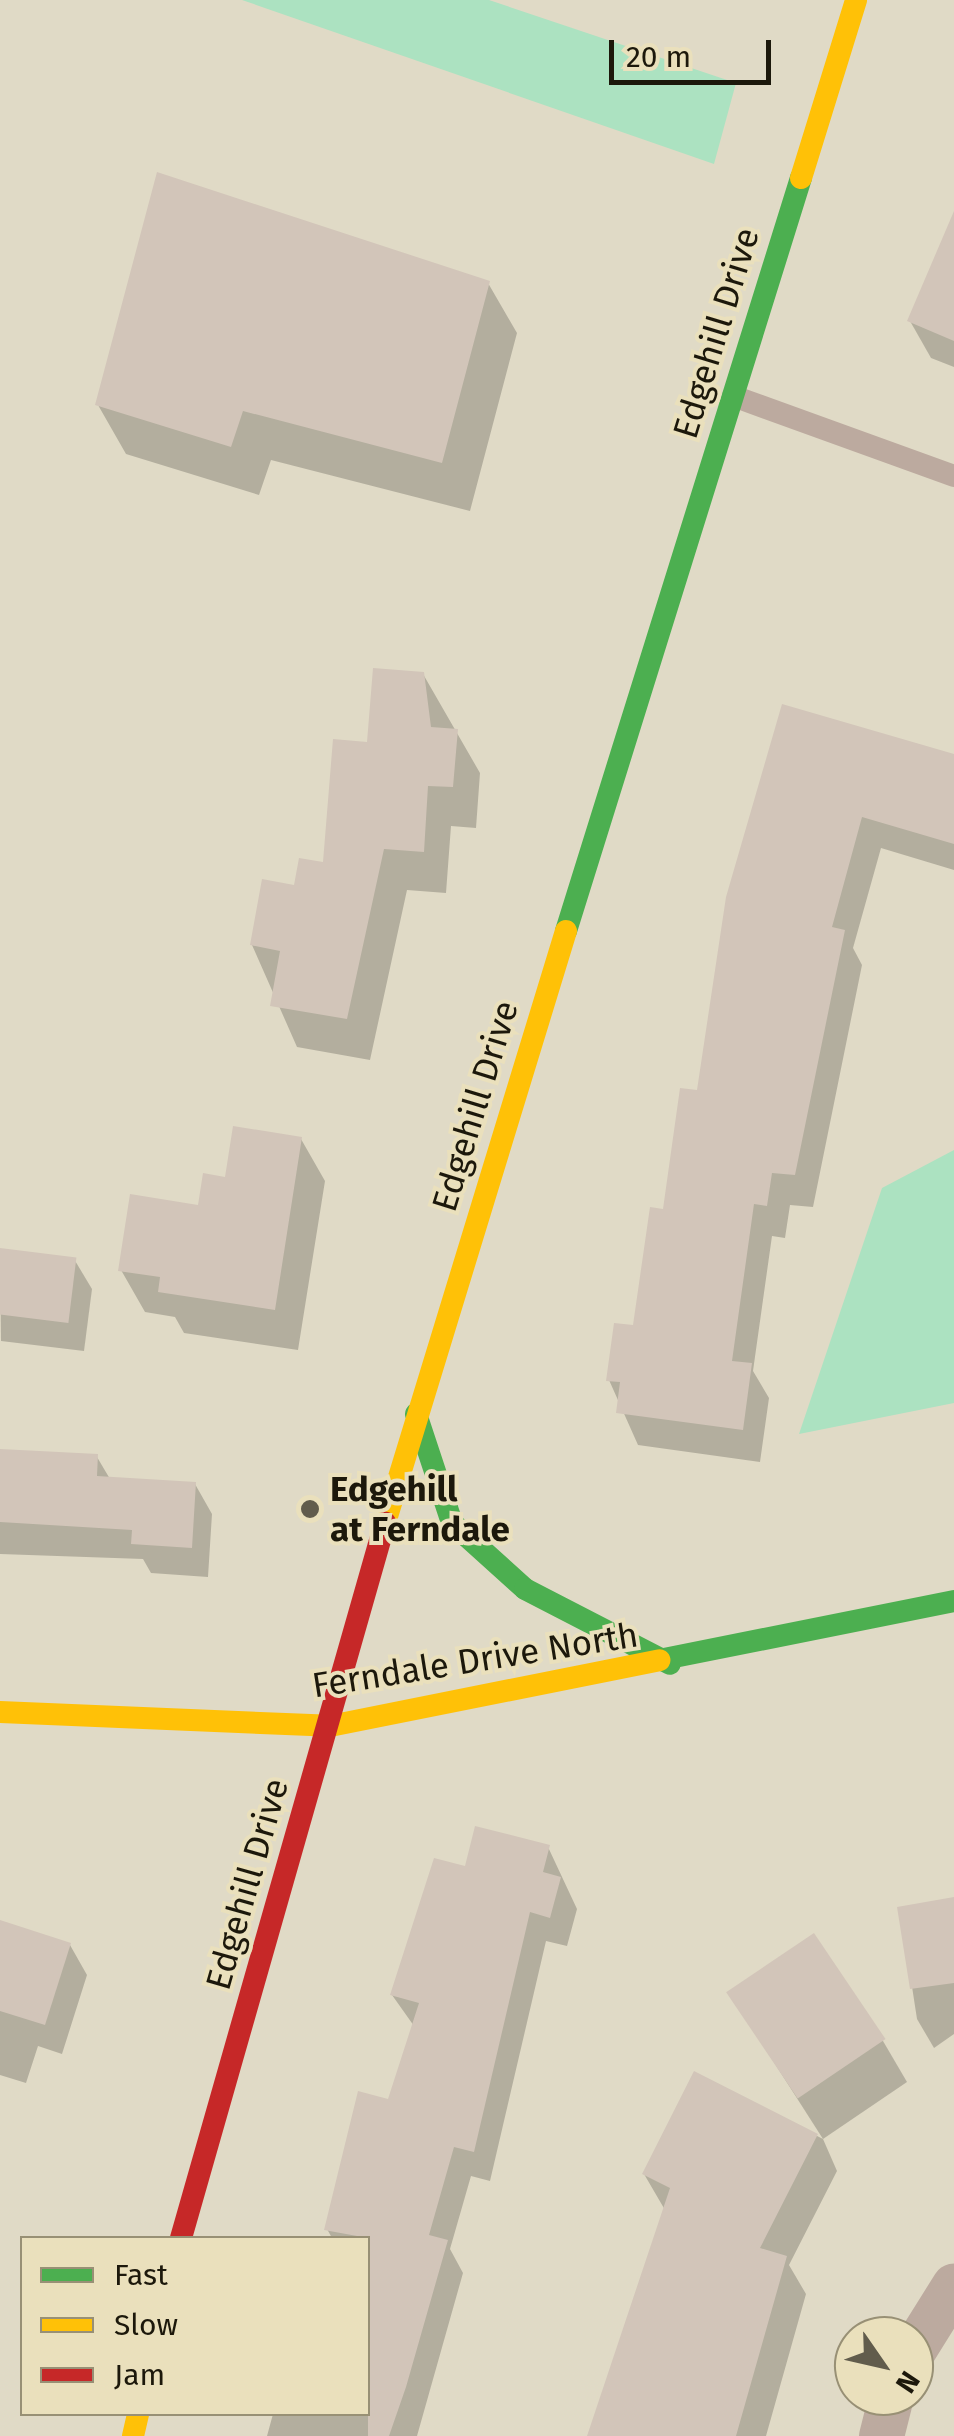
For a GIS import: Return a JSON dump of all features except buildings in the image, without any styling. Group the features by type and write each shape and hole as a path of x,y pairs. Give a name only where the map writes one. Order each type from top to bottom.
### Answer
{"street":[{"name":"Edgehill Drive","path":"182,2236 416,1414 856,0"},
{"path":"416,1414 452,1522 524,1589 670,1664"},
{"name":"Ferndale Drive North","path":"0,1712 330,1726 670,1664 954,1602"},
{"path":"934,2317 954,2285"}],"lane":[{"path":"733,396 954,476"}],"green space":[{"path":"242,0 489,0 736,83 714,164"},
{"path":"954,1150 954,1403 799,1434 882,1188"}],"traffic: fast":[{"path":"566,931 801,178"},
{"path":"416,1414 452,1523 525,1589 670,1664"},
{"path":"659,1660 954,1601"}],"traffic: slow":[{"path":"801,178 856,0"},
{"path":"385,1523 566,931"},
{"path":"0,1712 330,1726 659,1660"},
{"path":"133,2436 138,2416"}],"traffic: jam":[{"path":"182,2236 385,1523"}],"place":[{"name":"Edgehill at Ferndale","path":"310,1509"}]}
